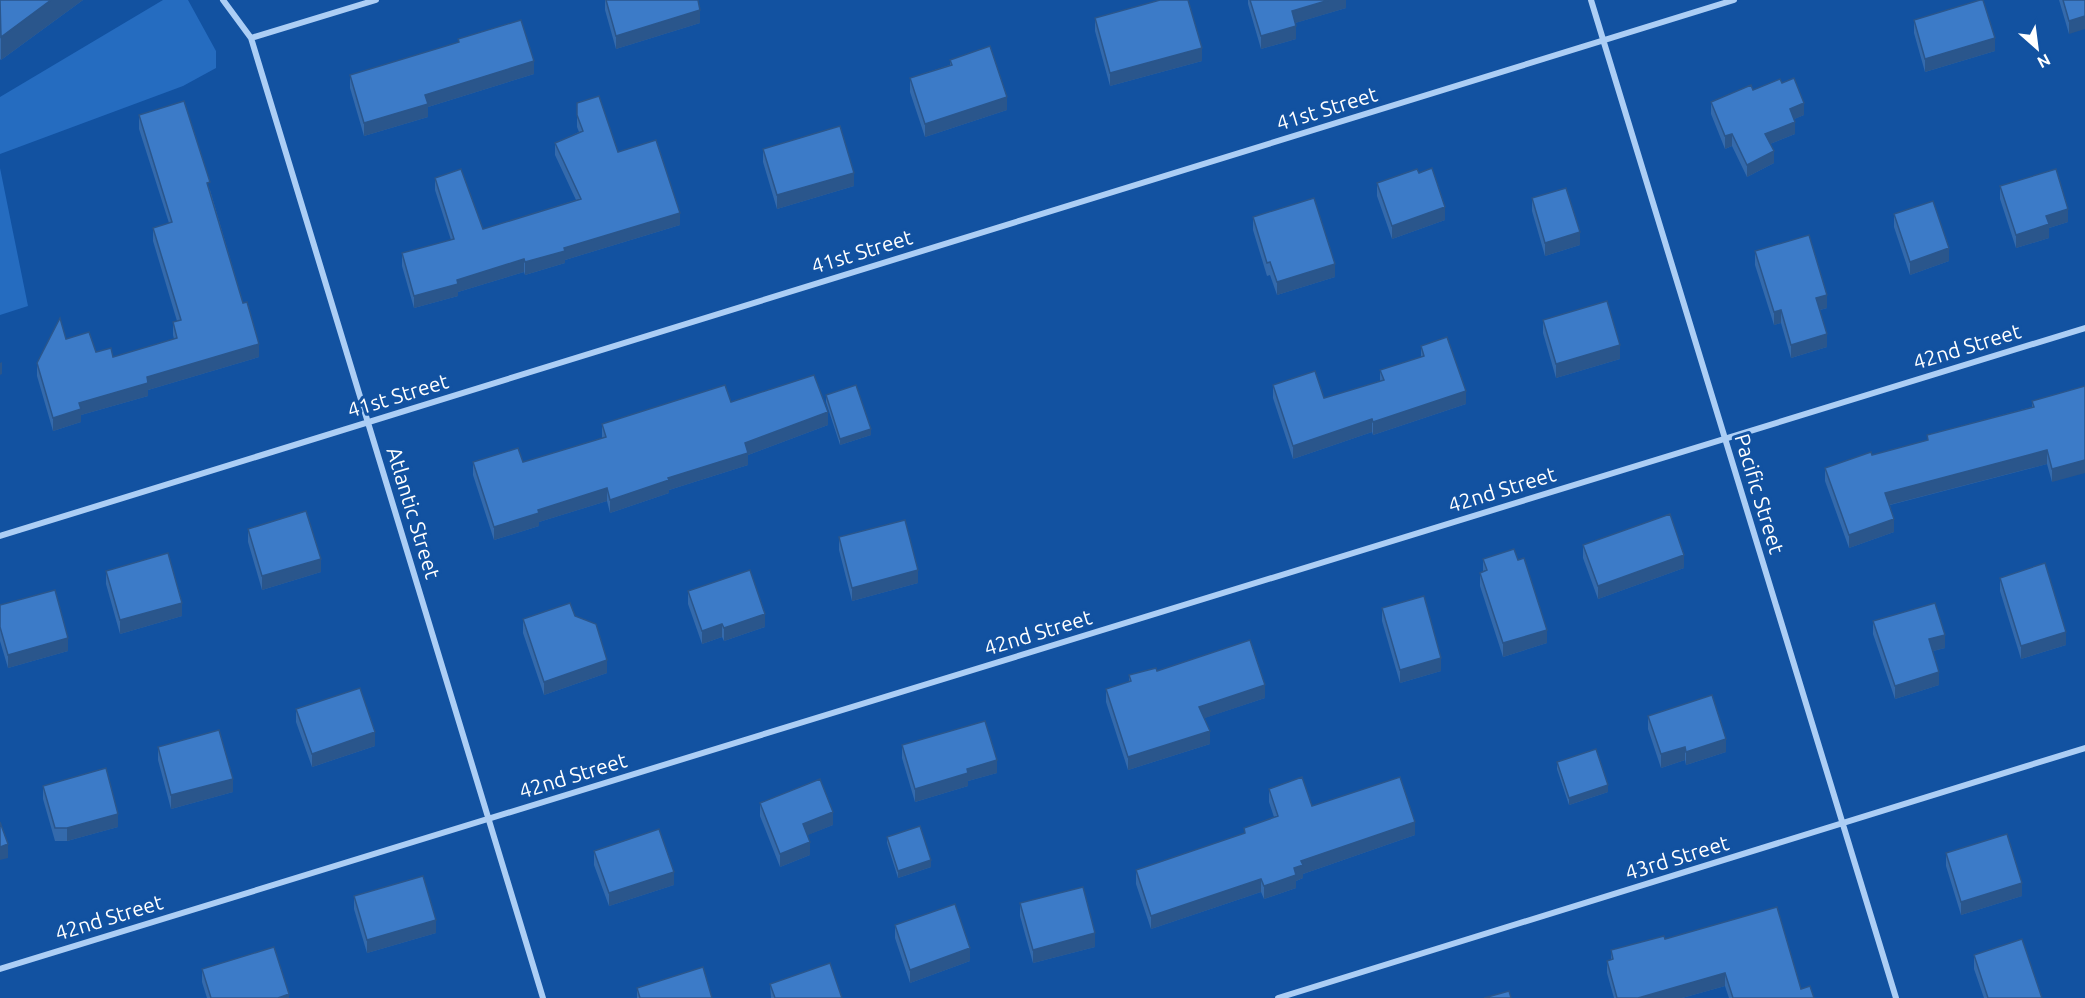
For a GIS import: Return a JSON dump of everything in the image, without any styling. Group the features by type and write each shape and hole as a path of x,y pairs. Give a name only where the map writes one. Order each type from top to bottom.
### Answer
{"street":[{"name":"Atlantic Street","path":"223,0 251,38 543,998"},
{"path":"251,38 376,0"},
{"name":"Pacific Street","path":"1591,0 1896,998"},
{"name":"41st Street","path":"0,536 1734,0"},
{"name":"42nd Street","path":"0,969 2085,328"},
{"name":"43rd Street","path":"1278,998 2085,748"}],"shaded area":[{"path":"163,0 188,0 216,51 216,68 183,86 0,154 0,97"},
{"path":"0,168 28,306 0,315"}],"building":[{"path":"0,0 51,0 1,37"},
{"path":"606,0 698,0 700,10 616,36"},
{"path":"1160,0 1188,0 1202,48 1110,73 1095,18"},
{"path":"1250,0 1329,0 1292,11 1296,26 1261,36"},
{"path":"1983,0 1995,38 1925,59 1914,20"},
{"path":"2063,0 2085,0 2085,16 2069,21"},
{"path":"521,20 534,61 425,95 428,104 364,123 350,75 459,42 458,39"},
{"path":"990,46 1007,97 925,124 910,78 952,65 950,60"},
{"path":"1794,78 1804,103 1790,109 1795,122 1765,134 1774,151 1747,165 1732,134 1725,136 1711,102 1751,85 1753,90 1780,79 1782,83"},
{"path":"599,96 618,152 656,140 680,213 564,248 565,251 525,262 524,259 457,280 458,284 414,296 402,253 454,239 435,178 461,169 483,229 581,199 555,143 583,131 577,115 577,103"},
{"path":"184,101 210,182 207,183 243,303 247,302 259,344 147,377 148,383 79,403 81,409 53,418 37,363 60,318 66,339 89,332 96,352 111,348 113,357 177,338 173,322 181,320 153,228 172,222 139,115"},
{"path":"840,126 854,173 777,195 763,149"},
{"path":"1432,168 1445,207 1392,226 1377,183 1417,169 1419,173"},
{"path":"2056,169 2068,209 2046,216 2049,224 2016,235 2000,186"},
{"path":"1566,188 1580,232 1545,243 1532,198"},
{"path":"1314,198 1335,264 1277,282 1270,262 1267,263 1253,217"},
{"path":"1933,201 1949,248 1910,262 1894,214"},
{"path":"1809,235 1827,295 1816,298 1827,334 1791,345 1781,310 1774,312 1755,251"},
{"path":"1607,301 1620,345 1556,364 1543,320"},
{"path":"1447,337 1466,391 1293,446 1273,385 1315,371 1324,398 1384,380 1380,370 1424,356 1421,346"},
{"path":"814,375 828,412 745,443 748,453 668,478 669,480 610,500 607,488 494,527 473,462 518,448 523,462 606,437 602,424 725,385 731,402"},
{"path":"856,385 871,429 840,439 826,395"},
{"path":"2085,386 2085,460 2052,469 2047,450 1885,493 1894,519 1849,535 1825,468 1871,452 1872,455 1928,440 1927,435 2034,407 2032,401"},
{"path":"306,511 321,559 262,576 248,529"},
{"path":"1670,514 1684,555 1598,586 1583,545"},
{"path":"905,520 918,570 852,588 839,537"},
{"path":"1514,549 1518,560 1524,558 1547,630 1503,643 1480,573 1487,570 1483,559"},
{"path":"168,553 182,603 120,620 106,571"},
{"path":"2045,563 2066,632 2021,646 2000,578"},
{"path":"750,570 765,614 724,628 722,624 702,631 688,591"},
{"path":"55,590 68,638 8,655 0,627 0,605"},
{"path":"1424,596 1441,658 1400,670 1382,608"},
{"path":"570,603 575,616 596,624 607,660 544,682 523,619"},
{"path":"1935,603 1945,635 1929,639 1939,672 1895,686 1873,621"},
{"path":"1250,640 1265,685 1199,707 1210,731 1128,757 1106,689 1131,681 1129,675 1156,668 1157,671"},
{"path":"360,688 375,732 312,754 296,709"},
{"path":"1712,695 1726,739 1686,752 1685,747 1661,754 1648,716"},
{"path":"985,721 997,760 967,769 968,773 915,789 902,745"},
{"path":"219,730 233,779 171,795 158,747"},
{"path":"1596,749 1608,785 1569,798 1557,762"},
{"path":"106,768 118,814 67,828 55,828 43,786"},
{"path":"1302,777 1312,806 1400,777 1415,822 1301,861 1303,865 1294,868 1296,875 1264,886 1261,879 1151,916 1136,870 1245,833 1244,828 1278,816 1269,789"},
{"path":"820,779 833,812 803,824 810,842 780,854 760,803"},
{"path":"0,822 8,844 0,847"},
{"path":"920,826 931,860 898,871 887,837"},
{"path":"659,829 674,872 609,893 594,851"},
{"path":"2007,834 2022,883 1961,902 1946,853"},
{"path":"423,876 436,920 367,940 354,896"},
{"path":"1083,887 1095,933 1033,950 1020,903"},
{"path":"955,904 970,948 910,970 895,925"},
{"path":"1777,907 1801,989 1810,986 1814,998 1733,998 1725,973 1638,998 1617,998 1607,961 1613,959 1611,950 1664,936 1665,939"},
{"path":"2022,939 2042,998 1988,998 1974,955"},
{"path":"274,947 289,994 278,998 211,998 202,969"},
{"path":"830,963 842,998 775,998 770,984"},
{"path":"703,967 712,998 640,998 637,988"},
{"path":"1509,991 1511,998 1484,998"}]}
